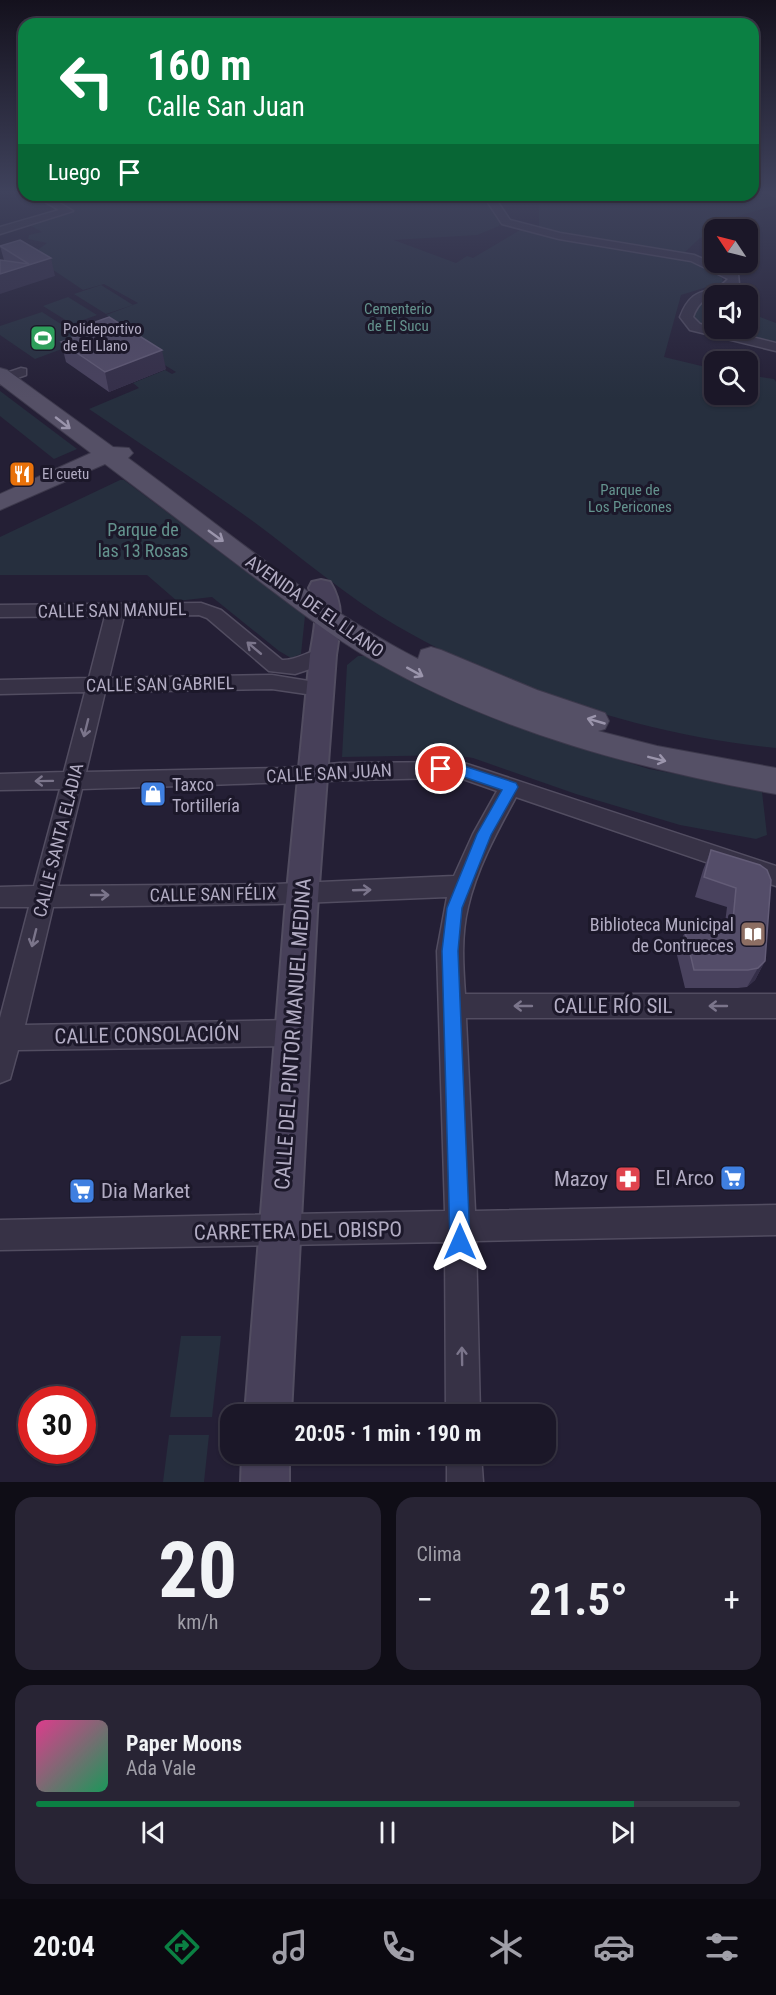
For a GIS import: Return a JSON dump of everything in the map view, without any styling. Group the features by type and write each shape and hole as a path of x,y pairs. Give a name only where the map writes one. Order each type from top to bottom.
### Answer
{"main road":[{"name":"AVENIDA DE EL LLANO","path":"0,357 7,376 378,627 444,664 526,698 596,721 682,743 772,777"},
{"name":"AVENIDA DE EL LLANO","path":"122,454 329,620 366,645 464,697 535,725 673,763 772,777"},
{"path":"0,503 122,454"},
{"path":"0,518 122,454"},
{"name":"CALLE DEL PINTOR MANUEL MEDINA","path":"269,1404 312,773 323,655 329,620 328,598 321,588"},
{"path":"323,655 339,646 366,645"},
{"path":"265,1482 266,1464"}],"street":[{"path":"699,260 734,277 735,281 729,286 696,297 690,302 686,317 695,327 776,346"},
{"name":"CALLE SAN MANUEL","path":"0,611 201,609 214,614 274,674"},
{"name":"CALLE SANTA ELADIA","path":"0,1070 4,1038 44,896 116,610"},
{"path":"274,674 304,665 323,655"},
{"name":"CALLE SAN GABRIEL","path":"0,687 97,685 274,674 320,688"},
{"name":"CALLE SAN JUAN","path":"0,782 461,770 648,831 776,876"},
{"path":"463,1404 450,951 454,908 462,886 484,834 511,787"},
{"name":"CALLE SAN JUAN","path":"648,831 776,860"},
{"name":"CALLE SAN FÉLIX","path":"0,897 303,892 462,886"},
{"name":"CALLE RÍO SIL","path":"451,1006 776,1006"},
{"name":"CALLE CONSOLACIÓN","path":"4,1038 294,1033"},
{"name":"CARRETERA DEL OBISPO","path":"0,1235 459,1228 776,1220"},
{"path":"464,1464 465,1482"}],"green space":[{"name":"Parque de Los Pericones","path":"39,260 448,260 456,263 460,260 682,260 704,269 704,273 712,273 722,278 723,282 704,285 704,288 681,295 664,357 704,367 704,405 758,405 758,377 774,379 776,382 776,748 679,733 580,707 485,671 397,626 360,602 234,507 89,409 139,388 133,383 165,370 172,374 176,372 114,334 128,327 106,315 138,303 104,284 83,290"},
{"name":"Polideportivo de El Llano","path":"101,285 133,305 106,314 74,294"},
{"name":"Polideportivo de El Llano","path":"68,297 97,315 72,324 43,306"},
{"path":"704,300 704,326 693,320 693,309"},
{"name":"Polideportivo de El Llano","path":"42,312 86,340 35,359 0,335 0,326"},
{"path":"758,316 776,323 776,343 758,339"},
{"path":"0,391 77,449 54,459 0,416"},
{"name":"Parque de las 13 Rosas","path":"124,480 305,616 301,654 291,658 279,651 212,597 177,601 147,575 0,575 0,537"},
{"path":"358,656 366,656 430,690 523,729 649,769 759,789 762,792 767,835 756,839 680,825 576,794 473,758 454,755 342,757 347,665"},
{"path":"181,1336 221,1336 212,1417 170,1417"},
{"path":"169,1435 209,1435 204,1482 163,1482"}],"building":[{"path":"0,260 29,264 23,260 44,260 0,274"},
{"path":"109,317 162,350 105,372 61,342 78,336 70,331"},
{"path":"711,850 760,865 767,870 771,880 765,961 758,968 694,970 685,932 732,931 736,888 704,877"}],"place":[{"name":"Polideportivo de El Llano","path":"43,338"},
{"name":"El cuetu","path":"22,474"},
{"name":"Taxco Tortillería","path":"153,794"},
{"name":"Biblioteca Municipal de Contrueces","path":"753,934"},
{"name":"El Arco","path":"733,1178"},
{"name":"Mazoy","path":"628,1179"},
{"name":"Dia Market","path":"82,1191"}],"route":[{"path":"441,769 461,770 511,787 484,834 454,908 450,951 460,1242"}],"park label":[{"name":"Cementerio de El Sucu","path":"398,318"}]}
